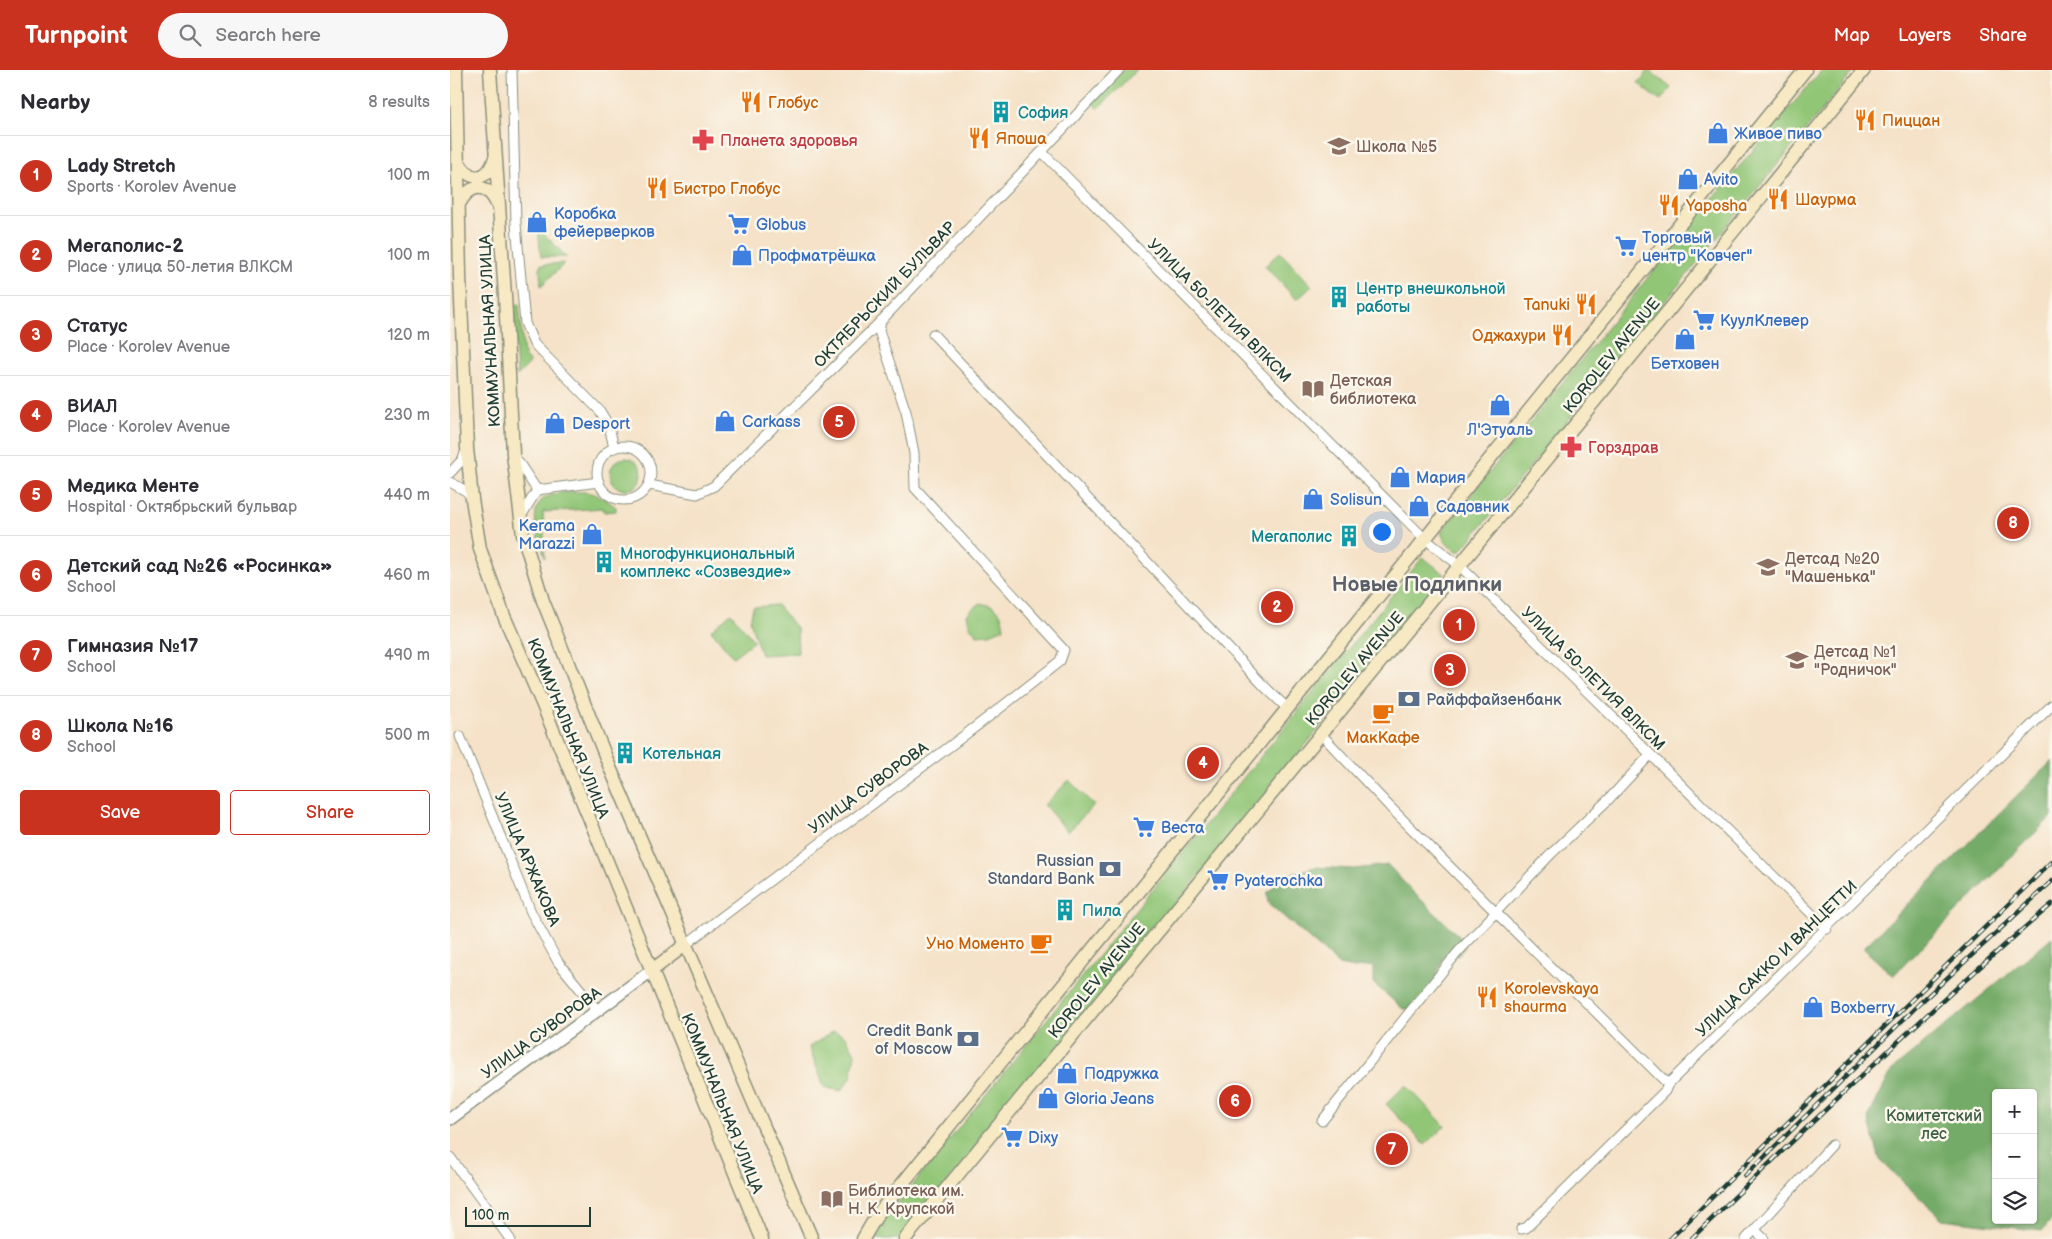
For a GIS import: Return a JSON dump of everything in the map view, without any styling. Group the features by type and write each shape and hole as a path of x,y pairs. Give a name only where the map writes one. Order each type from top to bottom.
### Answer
{"main road":[{"name":"КОММУНАЛЬНАЯ УЛИЦА","path":"456,70 454,115 459,204 467,448 472,499 480,549 504,616 542,702 762,1239"},
{"name":"КОММУНАЛЬНАЯ УЛИЦА","path":"490,70 513,454 520,518 524,535 543,601 561,646 685,945 812,1239"},
{"name":"KOROLEV AVENUE","path":"863,1239 877,1215 1805,70"},
{"name":"KOROLEV AVENUE","path":"905,1239 1460,566 1864,70"},
{"path":"457,158 464,171 470,176 478,177 486,174 492,166 495,157"},
{"path":"459,204 467,192 480,187 489,192 498,206"},
{"path":"652,971 685,945"}],"street":[{"path":"512,70 516,224 525,323 534,344 600,411 608,426 614,448"},
{"name":"ОКТЯБРЬСКИЙ БУЛЬВАР","path":"649,485 698,494 714,486 881,321 1119,70"},
{"name":"УЛИЦА 50-ЛЕТИЯ ВЛКСМ","path":"1042,152 1425,539 1460,566 1827,929"},
{"name":"УЛИЦА СУВОРОВА","path":"685,945 763,884 1006,704 1060,661 1064,650 914,488 914,453 908,421 879,331 881,321"},
{"path":"933,334 1264,686 1288,709"},
{"path":"624,446 634,448 643,454 650,464 652,473 649,485 643,493 634,498 623,500 613,498 604,491 598,482 597,472 602,458 614,448 624,446"},
{"path":"450,474 462,460 467,448"},
{"path":"513,454 537,490"},
{"path":"450,482 466,491 472,499"},
{"path":"537,490 598,482"},
{"path":"520,518 537,490"},
{"name":"УЛИЦА САККО И ВАНЦЕТТИ","path":"1521,1229 1526,1228 1665,1091 1668,1084 2052,705"},
{"path":"1320,734 1389,806 1668,1084"},
{"name":"УЛИЦА АРЖАКОВА","path":"460,736 531,912 558,962 598,1011"},
{"path":"1322,1121 1458,952 1552,853 1650,755"},
{"name":"УЛИЦА СУВОРОВА","path":"450,1119 652,971"},
{"path":"1746,1239 1832,1145"},
{"path":"450,1157 510,1239"},
{"path":"1755,1230 1764,1239"}],"green space":[{"path":"1123,70 1137,70 1098,109 1092,103"},
{"path":"1649,70 1671,88 1660,101 1638,83"},
{"path":"1822,70 1855,70 1460,552 1450,547 1441,532 1715,195"},
{"path":"538,228 567,257 541,257"},
{"path":"1280,252 1312,286 1297,300 1265,266"},
{"path":"565,263 541,286 540,265"},
{"path":"519,304 524,356 530,363 517,376 513,305"},
{"path":"626,458 632,459 637,463 641,468 641,480 637,485 632,489 626,490 620,489 615,485 611,480 610,474 611,468 615,463 620,459"},
{"path":"568,492 586,492 606,500 616,507 616,511 604,512 603,508 543,512 545,558 537,532 536,514 538,506 551,495"},
{"path":"1423,557 1445,575 901,1239 871,1239 879,1226"},
{"path":"979,603 998,610 1002,617 1004,628 990,634 977,635 969,625 967,614"},
{"path":"777,605 797,629 798,653 761,655 750,621 753,607"},
{"path":"731,613 754,641 733,657 711,630"},
{"path":"2052,761 2052,816 1893,976 1863,948"},
{"path":"1069,780 1094,805 1068,832 1044,805"},
{"path":"1388,865 1463,940 1465,947 1458,955 1444,956 1429,995 1420,1009 1403,1009 1373,983 1373,966 1354,968 1339,965 1268,903 1267,893 1283,876 1315,867 1354,869"},
{"name":"Комитетский лес","path":"2052,937 2052,1219 2042,1231 1942,1219 1880,1160 1868,1118 1892,1070"},
{"path":"834,1031 846,1037 855,1054 851,1078 841,1091 824,1087 809,1047"},
{"path":"1406,1085 1445,1126 1425,1145 1386,1104"}],"railway":[{"path":"1670,1239 2052,861"},
{"path":"1745,1176 1919,1004 2052,881"},
{"path":"1691,1239 1914,1027 2052,904"}],"place":[{"name":"Глобус","path":"751,102"},
{"name":"София","path":"1001,112"},
{"name":"Пиццан","path":"1865,120"},
{"name":"Живое пиво","path":"1718,133"},
{"name":"Япоша","path":"979,138"},
{"name":"Планета здоровья","path":"703,140"},
{"name":"Школа №5","path":"1339,146"},
{"name":"Avito","path":"1688,179"},
{"name":"Бистро Глобус","path":"657,188"},
{"name":"Шаурма","path":"1778,199"},
{"name":"Yaposha","path":"1669,205"},
{"name":"Коробка фейерверков","path":"537,222"},
{"name":"Globus","path":"739,224"},
{"name":"Торговый центр \"Ковчег\"","path":"1626,246"},
{"name":"Профматрёшка","path":"742,255"},
{"name":"Центр внешкольной работы","path":"1339,297"},
{"name":"Tanuki","path":"1586,304"},
{"name":"КуулКлевер","path":"1704,320"},
{"name":"Оджахури","path":"1562,335"},
{"name":"Бетховен","path":"1685,339"},
{"name":"Детская библиотека","path":"1313,389"},
{"name":"Л'Этуаль","path":"1500,405"},
{"name":"Carkass","path":"725,421"},
{"name":"Медика Менте","path":"839,422"},
{"name":"Desport","path":"555,423"},
{"name":"Горздрав","path":"1571,447"},
{"name":"Мария","path":"1400,477"},
{"name":"Solisun","path":"1313,499"},
{"name":"Садовник","path":"1419,506"},
{"name":"Школа №16","path":"2013,523"},
{"name":"Kerama Marazzi","path":"592,534"},
{"name":"Мегаполис","path":"1349,536"},
{"name":"Многофункциональный комплекс «Созвездие»","path":"604,562"},
{"name":"Детсад №20 \"Машенька\"","path":"1768,567"},
{"name":"Мегаполис-2","path":"1277,607"},
{"name":"Lady Stretch","path":"1459,625"},
{"name":"Детсад №1 \"Родничок\"","path":"1797,660"},
{"name":"Статус","path":"1450,670"},
{"name":"Райффайзенбанк","path":"1409,699"},
{"name":"МакКафе","path":"1383,713"},
{"name":"Котельная","path":"625,753"},
{"name":"ВИАЛ","path":"1203,763"},
{"name":"Веста","path":"1144,827"},
{"name":"Russian Standard Bank","path":"1110,869"},
{"name":"Pyaterochka","path":"1218,880"},
{"name":"Пила","path":"1065,910"},
{"name":"Уно Моменто","path":"1041,943"},
{"name":"Korolevskaya shaurma","path":"1487,997"},
{"name":"Boxberry","path":"1813,1007"},
{"name":"Credit Bank of Moscow","path":"968,1039"},
{"name":"Подружка","path":"1067,1073"},
{"name":"Gloria Jeans","path":"1048,1098"},
{"name":"Детский сад №26 «Росинка»","path":"1235,1101"},
{"name":"Dixy","path":"1012,1137"},
{"name":"Гимназия №17","path":"1392,1149"},
{"name":"Библиотека им. Н. К. Крупской","path":"832,1199"}],"district":[{"name":"Новые Подлипки","path":"1417,584"}]}
